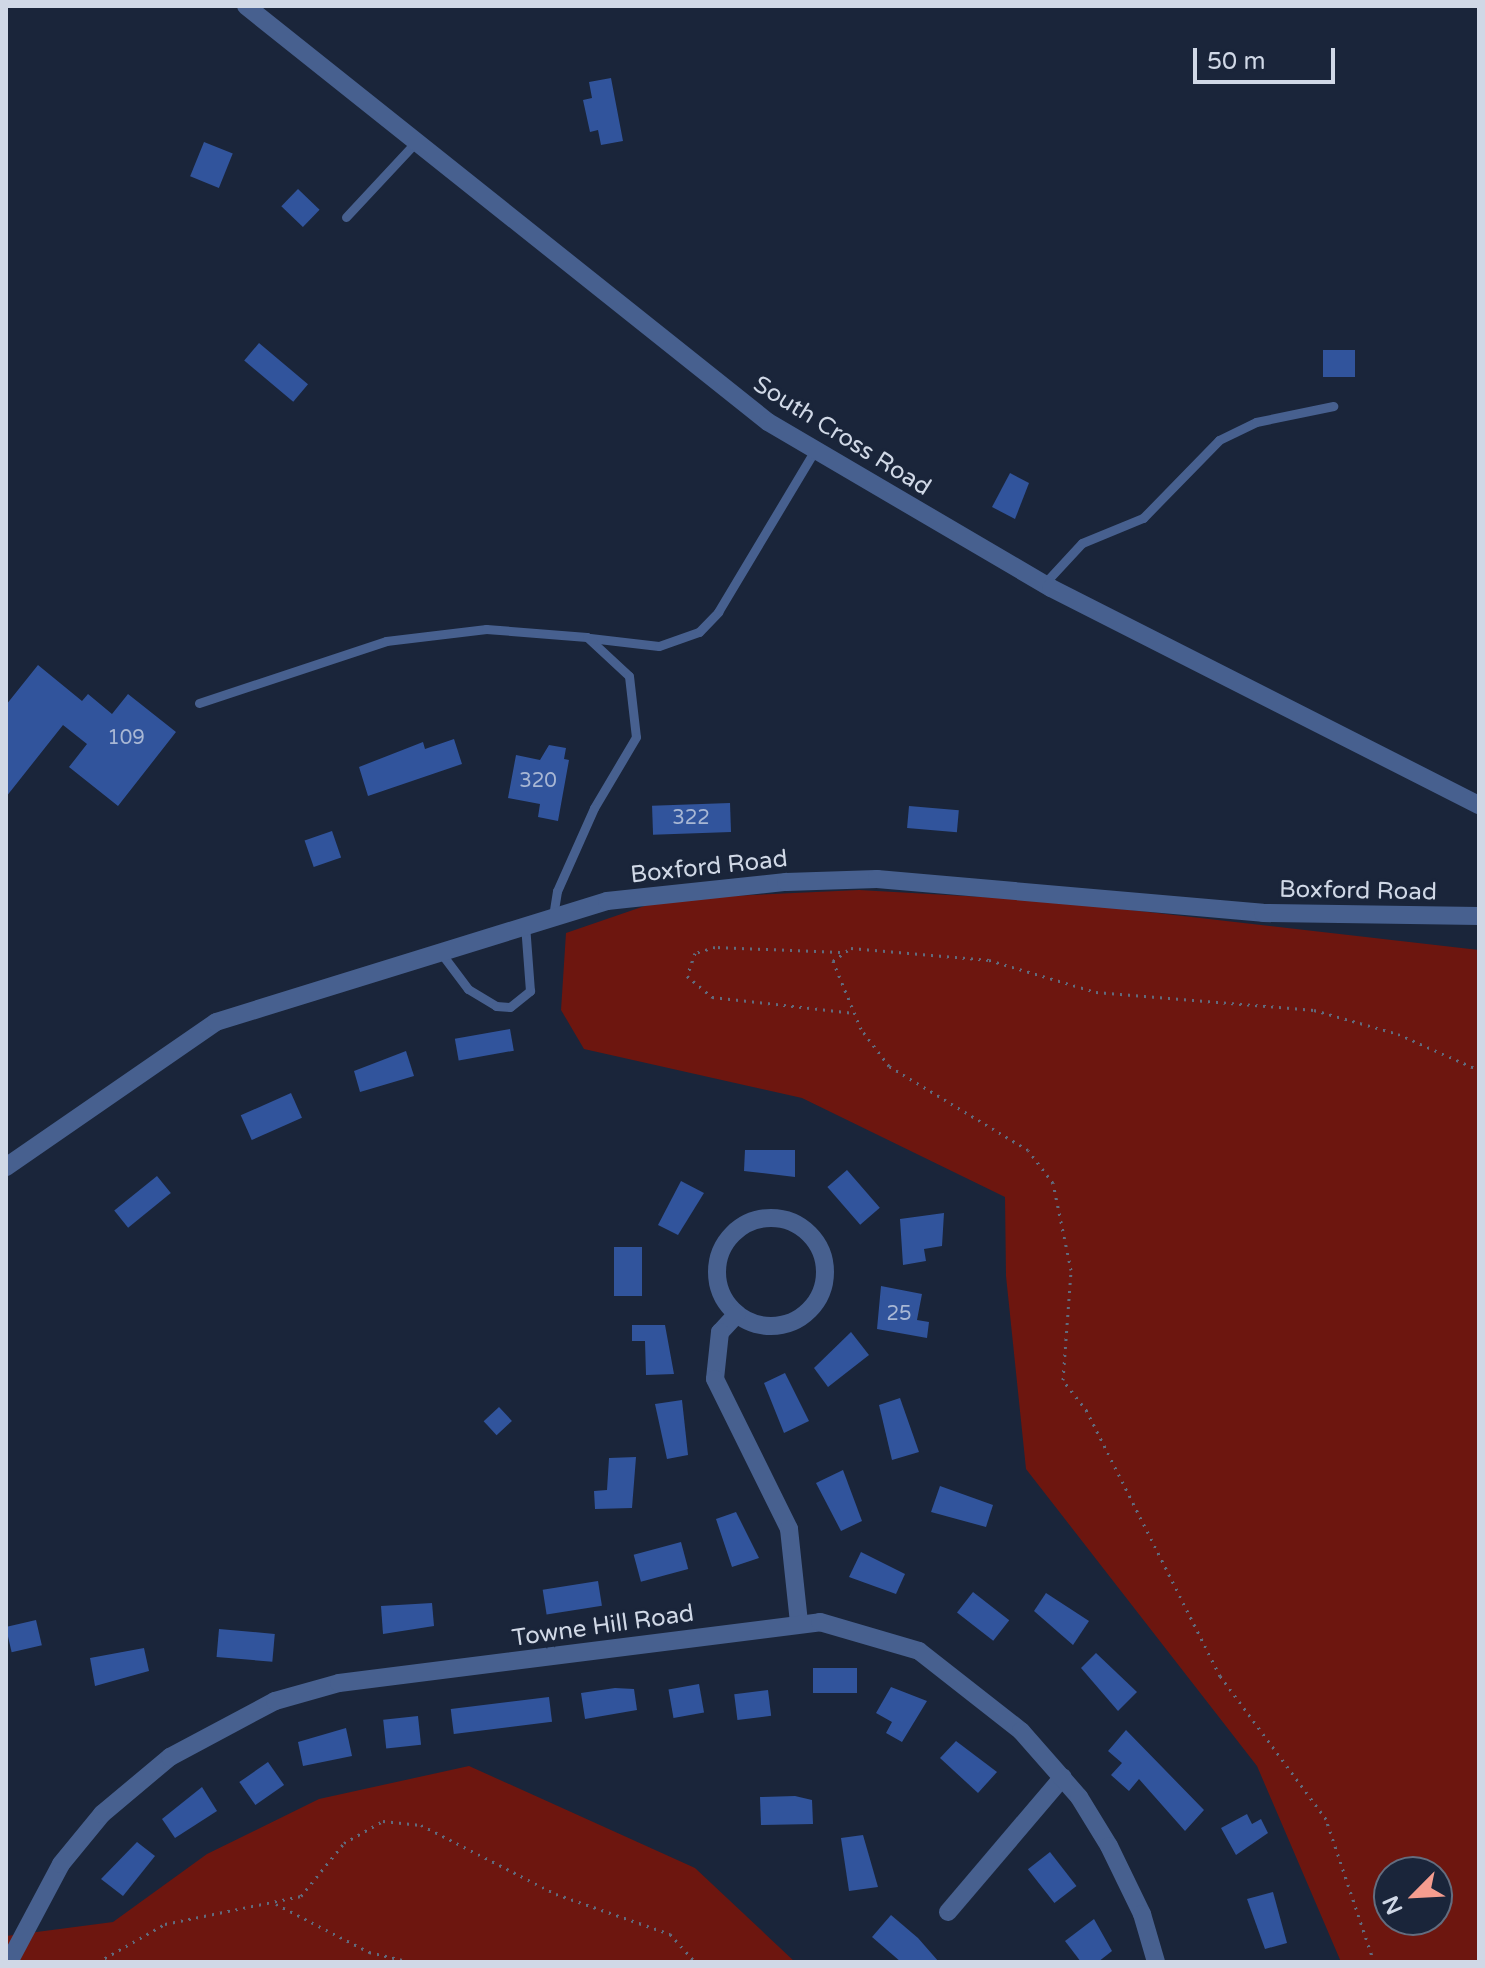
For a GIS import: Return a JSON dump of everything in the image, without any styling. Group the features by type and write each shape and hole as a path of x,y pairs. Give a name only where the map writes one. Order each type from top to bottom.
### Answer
{"street":[{"name":"South Cross Road","path":"246,6 698,371 815,450 1044,584 1479,805"},
{"name":"Boxford Road","path":"6,1167 216,1022 553,916 689,890 877,879 1263,913 1479,916"},
{"path":"765,1218 804,1230 825,1266 813,1306 777,1326 737,1314 717,1278 728,1238 765,1218"},
{"path":"737,1314 720,1332 715,1379 789,1529 799,1622"},
{"name":"Towne Hill Road","path":"9,1962 61,1864 102,1814 170,1757 275,1701 339,1683 799,1622 863,1630 919,1651 996,1708 1063,1777 1128,1881 1156,1962"},
{"path":"948,1912 1063,1777"}],"lane":[{"path":"346,217 415,143"},
{"path":"1044,584 1082,543 1143,518 1219,440 1256,422 1333,406"},
{"path":"199,703 386,641 486,629 659,646 699,632 718,612 815,450"},
{"path":"553,916 557,891 594,808 636,737 629,676 587,637"},
{"path":"439,950 468,989 496,1006 510,1007 530,991 525,924"}],"path":[{"path":"854,1013 712,997 687,976 695,953 715,947 840,952 851,948 989,960 1096,992 1314,1010 1398,1034 1479,1070"},
{"path":"840,952 833,961 854,1013 889,1066 1028,1150 1053,1183 1071,1270 1063,1380 1087,1411 1220,1676 1326,1819 1374,1962"},
{"path":"98,1962 165,1924 276,1904 301,1896 360,1828 383,1821 421,1825 556,1894 670,1934 695,1962"},
{"path":"276,1904 369,1952 411,1962"}],"shaded area":[{"path":"859,890 1052,901 1479,950 1479,1962 1341,1962 1257,1766 1026,1469 1006,1276 1005,1197 802,1098 584,1049 561,1010 566,933 665,899"},
{"path":"469,1766 695,1868 795,1962 6,1962 6,1936 113,1922 207,1854 319,1799"}],"building":[{"path":"611,78 623,141 601,145 598,130 590,132 583,100 592,98 589,82"},
{"path":"204,142 233,154 219,188 190,176"},
{"path":"298,189 320,210 303,227 281,206"},
{"path":"259,343 308,384 293,402 244,361"},
{"path":"1323,350 1355,350 1355,377 1323,377"},
{"path":"1010,473 1029,483 1015,519 992,507"},
{"path":"38,665 82,701 88,694 112,714 128,694 176,732 118,806 69,767 87,744 63,725 6,797 6,705"},
{"path":"454,739 462,764 368,796 359,767 423,742 425,749"},
{"path":"549,745 566,748 564,759 569,760 558,821 538,817 540,804 508,798 516,755 540,760"},
{"path":"730,803 731,832 653,835 652,806"},
{"path":"909,806 959,810 957,832 907,828"},
{"path":"332,831 341,857 314,867 305,840"},
{"path":"510,1029 514,1051 459,1060 455,1039"},
{"path":"406,1051 414,1076 360,1092 354,1071"},
{"path":"291,1093 302,1118 252,1140 241,1115"},
{"path":"745,1150 795,1150 795,1177 744,1171"},
{"path":"847,1170 880,1208 860,1225 827,1187"},
{"path":"157,1176 171,1193 128,1228 114,1211"},
{"path":"681,1181 704,1193 678,1235 658,1225"},
{"path":"944,1213 942,1246 924,1249 926,1261 903,1265 900,1219"},
{"path":"614,1247 642,1247 642,1296 614,1296"},
{"path":"881,1286 922,1294 917,1320 929,1322 927,1338 877,1329"},
{"path":"632,1325 665,1325 674,1374 646,1375 645,1341 632,1341"},
{"path":"851,1332 869,1355 828,1387 814,1368"},
{"path":"785,1373 809,1421 784,1433 764,1383"},
{"path":"900,1398 919,1452 892,1460 879,1405"},
{"path":"682,1400 688,1455 667,1459 655,1404"},
{"path":"499,1407 512,1421 497,1435 484,1421"},
{"path":"636,1457 632,1508 595,1509 594,1491 607,1490 609,1458"},
{"path":"843,1470 862,1521 841,1531 816,1483"},
{"path":"940,1486 993,1505 986,1527 931,1512"},
{"path":"736,1512 759,1558 732,1567 716,1519"},
{"path":"681,1542 688,1569 641,1582 634,1555"},
{"path":"861,1552 905,1574 896,1594 849,1577"},
{"path":"598,1581 602,1606 547,1614 543,1590"},
{"path":"973,1592 1009,1620 993,1641 957,1612"},
{"path":"1046,1593 1089,1621 1073,1645 1034,1611"},
{"path":"432,1603 434,1626 383,1634 381,1606"},
{"path":"36,1620 42,1645 12,1652 6,1627"},
{"path":"219,1629 275,1634 272,1662 217,1657"},
{"path":"144,1648 149,1671 95,1686 90,1658"},
{"path":"1096,1653 1137,1692 1118,1711 1081,1668"},
{"path":"813,1668 857,1668 857,1693 813,1693"},
{"path":"699,1684 704,1713 674,1718 668,1689"},
{"path":"891,1687 927,1701 902,1742 886,1733 892,1722 876,1713"},
{"path":"615,1688 634,1689 637,1710 585,1719 581,1693"},
{"path":"768,1690 771,1716 737,1720 734,1694"},
{"path":"549,1697 552,1722 454,1734 451,1709"},
{"path":"418,1716 421,1745 386,1748 383,1720"},
{"path":"346,1728 352,1756 303,1766 298,1742"},
{"path":"1126,1730 1204,1810 1185,1831 1139,1779 1129,1791 1111,1775 1122,1763 1108,1751"},
{"path":"956,1741 997,1772 978,1793 940,1758"},
{"path":"268,1762 284,1785 255,1805 239,1782"},
{"path":"202,1787 217,1811 175,1838 162,1819"},
{"path":"795,1796 812,1800 813,1824 761,1825 760,1797"},
{"path":"1247,1814 1252,1824 1261,1819 1268,1833 1236,1855 1221,1828"},
{"path":"863,1835 878,1887 849,1891 841,1838"},
{"path":"137,1842 155,1856 123,1896 101,1879"},
{"path":"1050,1852 1076,1886 1054,1903 1028,1869"},
{"path":"1273,1892 1287,1943 1265,1949 1247,1899"},
{"path":"891,1915 918,1938 939,1962 901,1962 872,1937"},
{"path":"1094,1919 1112,1951 1098,1962 1081,1962 1065,1941"}]}
